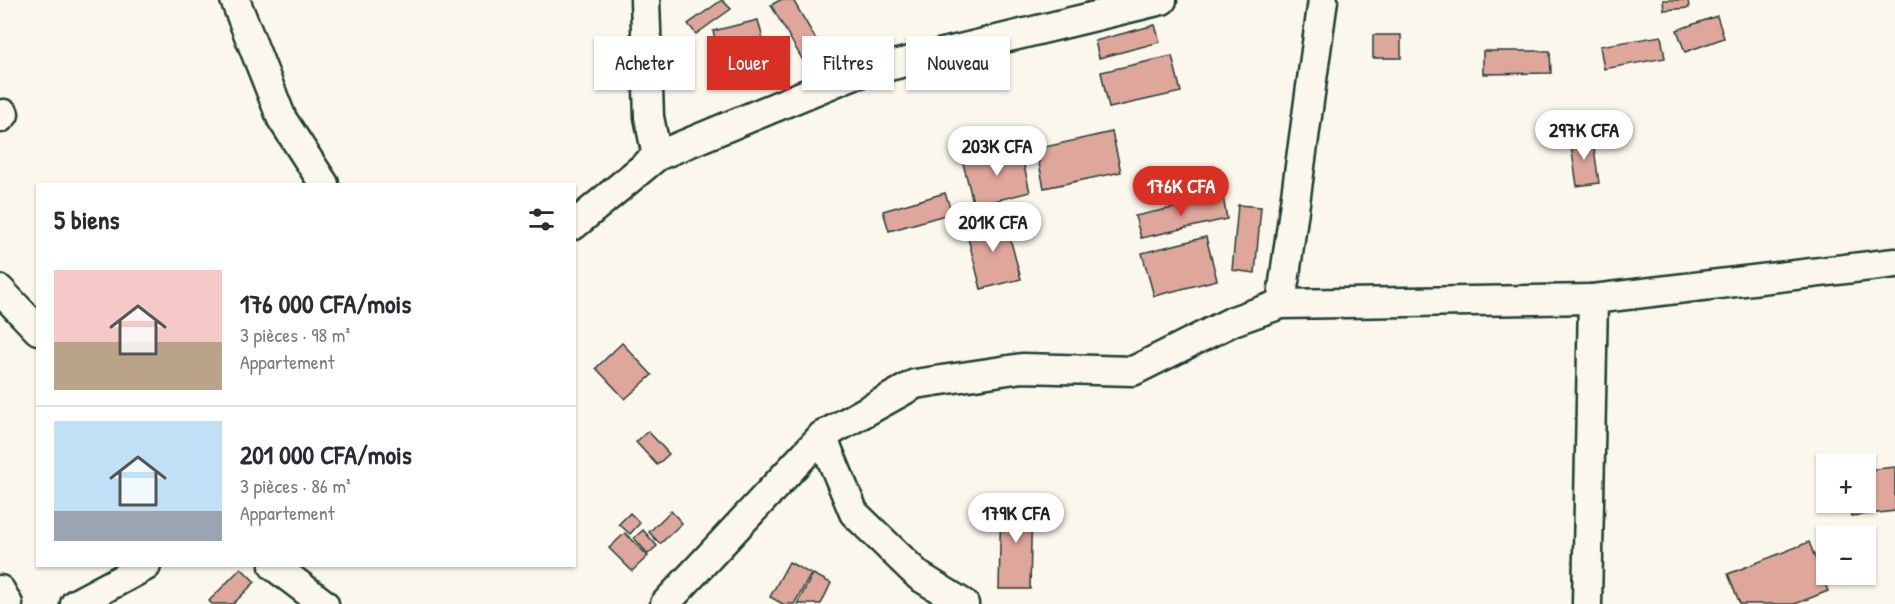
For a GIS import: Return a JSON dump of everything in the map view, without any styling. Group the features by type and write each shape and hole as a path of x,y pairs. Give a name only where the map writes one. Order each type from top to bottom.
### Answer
{"street":[{"path":"236,0 282,119 323,183"},
{"path":"645,0 649,117 657,156"},
{"path":"576,223 657,156 852,75 1162,0"},
{"path":"1281,304 1323,0"},
{"path":"665,604 822,436 915,384 1022,368 1133,371 1233,321 1281,304 1593,299 1895,262"},
{"path":"0,290 36,328"},
{"path":"1587,604 1593,299"},
{"path":"822,436 854,513 919,576 964,604"},
{"path":"75,604 144,567"},
{"path":"275,567 324,604"},
{"path":"0,590 8,604"}],"building":[{"path":"722,0 731,9 696,34 688,24"},
{"path":"780,0 793,0 814,36 802,36 802,59 790,36 771,5"},
{"path":"1663,0 1688,0 1689,8 1664,10"},
{"path":"1717,16 1724,38 1685,52 1677,30"},
{"path":"758,20 762,36 714,36 713,31"},
{"path":"1155,25 1160,42 1099,58 1095,41"},
{"path":"1373,35 1401,35 1401,58 1373,58"},
{"path":"1661,36 1665,58 1604,69 1600,46"},
{"path":"1483,51 1550,51 1551,73 1483,74"},
{"path":"1172,56 1181,92 1109,108 1101,72"},
{"path":"1112,132 1121,172 1044,188 1036,149"},
{"path":"1592,135 1599,183 1577,186 1570,138"},
{"path":"1020,149 1030,192 974,206 963,163"},
{"path":"945,193 952,213 889,231 883,211"},
{"path":"1223,197 1227,219 1141,238 1135,216"},
{"path":"1238,205 1261,207 1255,273 1232,270"},
{"path":"1004,216 1021,279 981,289 965,226"},
{"path":"1206,237 1217,280 1154,296 1142,253"},
{"path":"622,343 652,375 625,399 596,368"},
{"path":"648,431 669,454 657,465 636,442"},
{"path":"1895,467 1895,511 1852,516 1852,513 1876,513 1876,469"},
{"path":"1001,498 1032,498 1030,589 999,589"},
{"path":"671,511 682,523 660,544 649,532"},
{"path":"630,513 640,523 630,534 619,524"},
{"path":"643,530 657,546 648,554 634,538"},
{"path":"625,533 648,556 632,571 609,548"},
{"path":"1809,542 1816,560 1816,585 1826,585 1828,591 1795,604 1740,604 1728,574"},
{"path":"789,562 811,574 794,604 783,604 770,597"},
{"path":"241,568 255,582 233,604 212,604 209,601"},
{"path":"813,574 831,583 821,604 797,604"}]}
